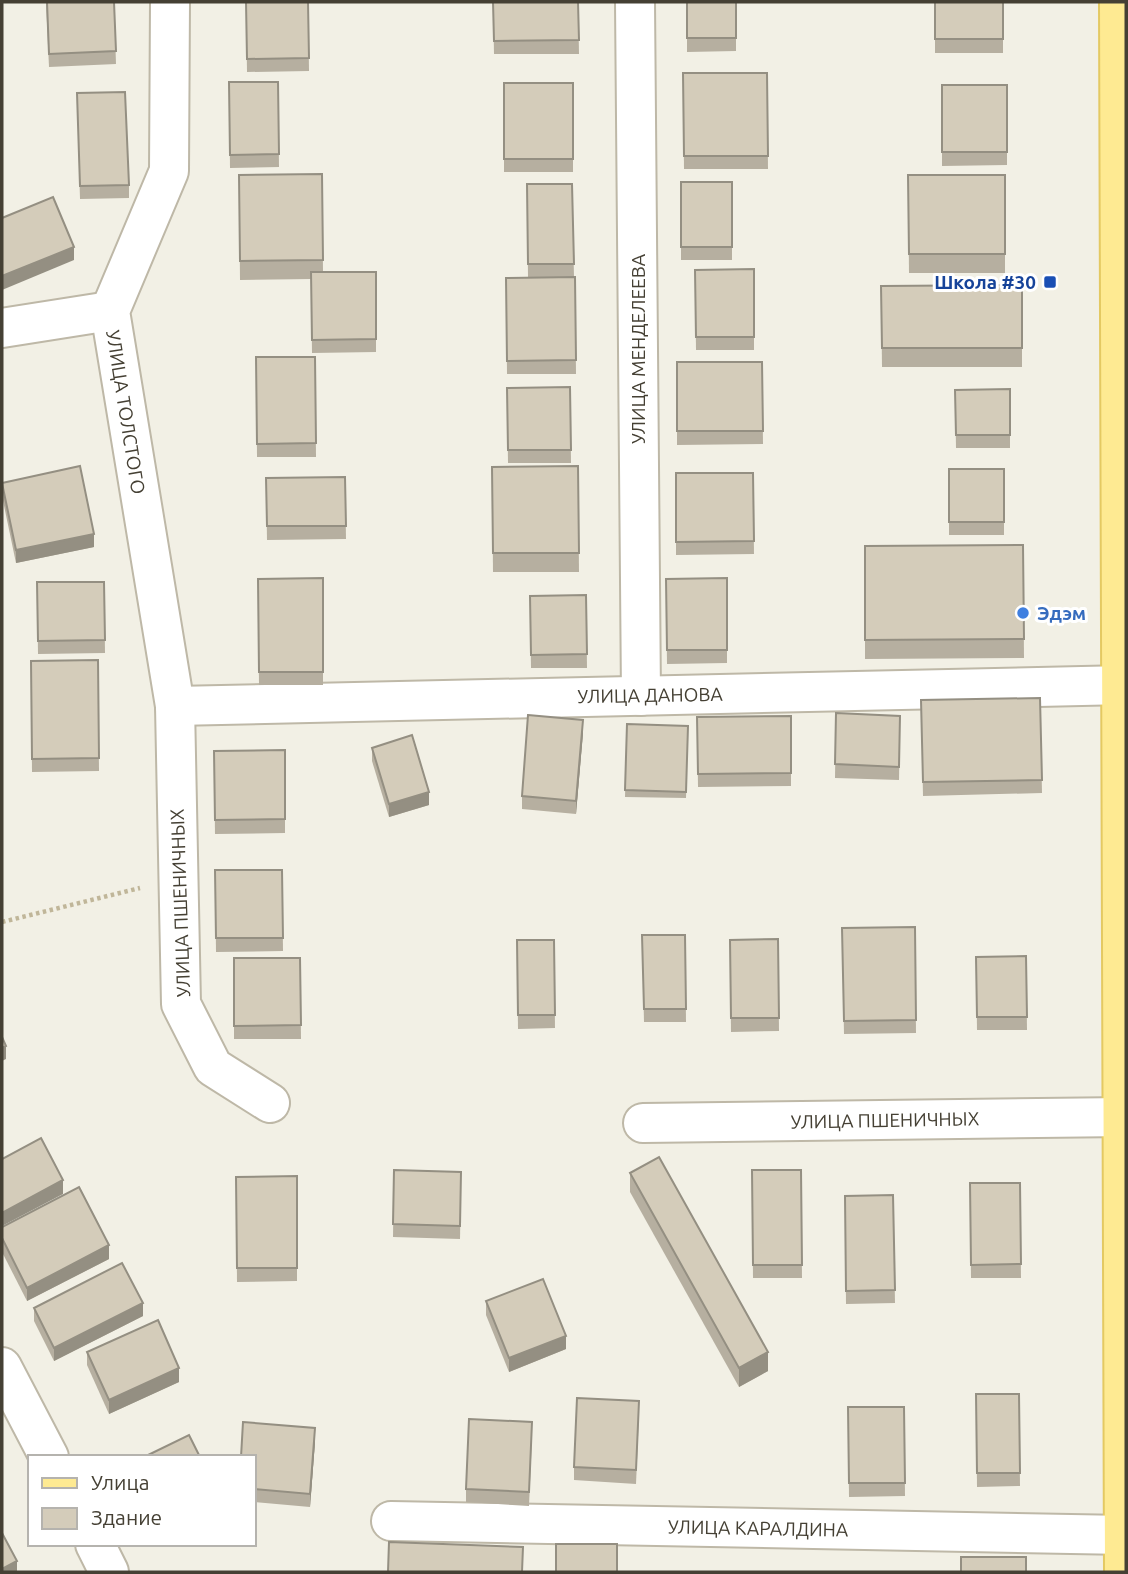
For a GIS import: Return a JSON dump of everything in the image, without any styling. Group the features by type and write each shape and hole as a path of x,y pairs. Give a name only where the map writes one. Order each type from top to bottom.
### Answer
{"main road":[{"path":"1119,2 1124,685 1124,1572"}],"street":[{"name":"УЛИЦА ТОЛСТОГО","path":"170,2 169,171 110,311 174,706"},
{"name":"УЛИЦА МЕНДЕЛЕЕВА","path":"635,2 641,696"},
{"path":"2,328 110,311"},
{"name":"УЛИЦА ДАНОВА","path":"174,706 1124,685"},
{"name":"УЛИЦА ПШЕНИЧНЫХ","path":"174,706 181,1004 213,1067 270,1103"},
{"name":"УЛИЦА ПШЕНИЧНЫХ","path":"643,1122 1124,1117"},
{"path":"2,1367 48,1455"},
{"name":"УЛИЦА КАРАЛДИНА","path":"391,1521 1125,1534"},
{"path":"96,1546 110,1572"}],"path":[{"path":"2,922 178,879"}],"building":[{"path":"47,2 114,2 116,51 49,54"},
{"path":"246,2 308,2 309,58 247,59"},
{"path":"493,2 578,2 579,40 494,41"},
{"path":"687,2 736,2 736,38 687,38"},
{"path":"935,2 1003,2 1003,39 935,39"},
{"path":"683,73 767,73 768,156 684,156"},
{"path":"229,82 278,82 279,154 230,155"},
{"path":"504,83 573,83 573,159 504,159"},
{"path":"942,85 1007,85 1007,152 942,152"},
{"path":"125,92 129,185 80,186 77,93"},
{"path":"322,174 323,260 240,261 239,175"},
{"path":"908,175 1005,175 1005,254 909,254"},
{"path":"681,182 732,182 732,247 681,247"},
{"path":"527,184 572,184 574,264 528,264"},
{"path":"53,197 74,247 2,276 2,218"},
{"path":"754,269 754,337 696,337 695,270"},
{"path":"311,272 376,272 376,339 312,340"},
{"path":"575,277 576,360 507,361 506,278"},
{"path":"1022,285 1022,348 882,348 881,286"},
{"path":"256,357 315,357 316,443 257,444"},
{"path":"677,362 762,362 763,431 677,431"},
{"path":"570,387 571,450 508,450 507,388"},
{"path":"1010,389 1010,435 956,435 955,390"},
{"path":"80,466 94,534 16,550 2,483"},
{"path":"578,466 579,553 493,553 492,467"},
{"path":"949,469 1004,469 1004,522 949,522"},
{"path":"676,473 753,473 754,541 676,542"},
{"path":"345,477 346,526 267,526 266,478"},
{"path":"1023,545 1024,639 865,640 865,546"},
{"path":"323,578 323,672 259,672 258,579"},
{"path":"727,578 727,650 667,650 666,579"},
{"path":"37,582 104,582 105,640 38,641"},
{"path":"586,595 587,654 531,655 530,596"},
{"path":"98,660 99,758 32,759 31,661"},
{"path":"1040,698 1042,780 923,782 921,700"},
{"path":"836,713 900,716 899,767 835,764"},
{"path":"528,715 583,720 576,801 522,796"},
{"path":"791,716 791,773 698,774 697,717"},
{"path":"627,724 688,726 686,792 625,790"},
{"path":"412,735 429,792 389,804 372,748"},
{"path":"285,750 285,819 215,820 214,751"},
{"path":"215,870 282,870 283,938 216,938"},
{"path":"915,927 916,1020 844,1021 842,928"},
{"path":"642,935 685,935 686,1009 644,1009"},
{"path":"778,939 779,1018 731,1018 730,940"},
{"path":"517,940 554,940 555,1015 518,1015"},
{"path":"1026,956 1027,1017 977,1017 976,957"},
{"path":"234,958 300,958 301,1025 234,1026"},
{"path":"41,1138 63,1180 2,1213 2,1159"},
{"path":"659,1157 768,1352 739,1368 630,1173"},
{"path":"394,1170 461,1172 460,1226 393,1224"},
{"path":"752,1170 801,1170 802,1265 753,1265"},
{"path":"297,1176 297,1268 237,1268 236,1177"},
{"path":"970,1183 1020,1183 1021,1264 971,1265"},
{"path":"79,1187 109,1245 27,1288 2,1238 2,1227"},
{"path":"893,1195 895,1290 846,1291 845,1196"},
{"path":"122,1263 143,1303 54,1348 34,1308"},
{"path":"543,1279 566,1336 509,1358 486,1301"},
{"path":"158,1320 179,1368 109,1400 87,1352"},
{"path":"976,1394 1019,1394 1020,1473 977,1473"},
{"path":"577,1398 639,1401 636,1470 574,1467"},
{"path":"848,1407 904,1407 905,1483 849,1483"},
{"path":"469,1419 532,1422 529,1492 466,1489"},
{"path":"243,1422 315,1428 310,1494 256,1489 256,1455 241,1455"},
{"path":"189,1435 199,1455 148,1455"},
{"path":"2,1533 17,1561 2,1569"},
{"path":"389,1542 523,1547 522,1572 388,1572"},
{"path":"556,1544 617,1544 617,1572 556,1572"},
{"path":"961,1557 1026,1557 1026,1572 961,1572"}],"place":[{"name":"Школа #30","path":"1050,282"},
{"name":"Эдэм","path":"1023,613"}]}
